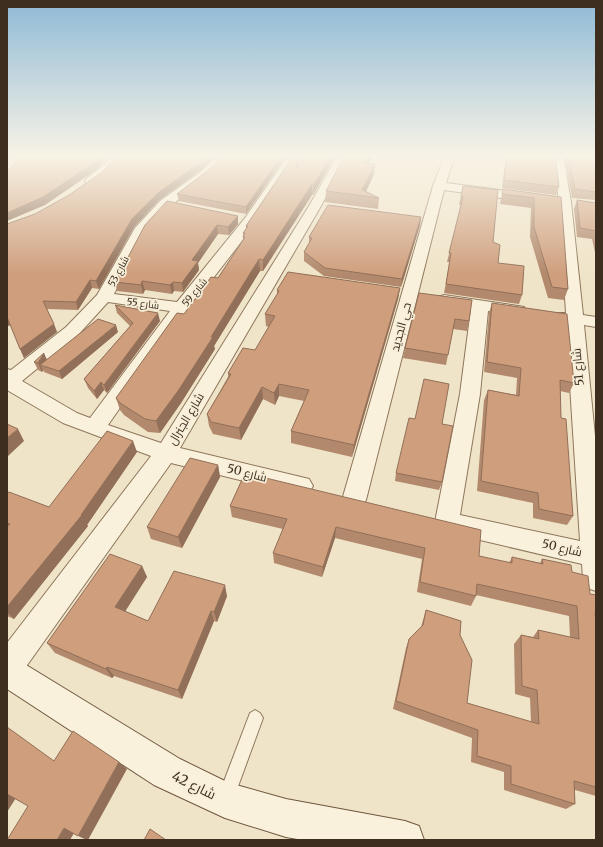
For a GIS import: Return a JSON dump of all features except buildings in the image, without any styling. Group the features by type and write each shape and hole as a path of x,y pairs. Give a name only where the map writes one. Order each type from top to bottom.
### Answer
{"street":[{"name":"شارع 53","path":"8,380 72,331 104,298 140,231 165,204 178,195"},
{"name":"شارع 59","path":"94,428 243,220 263,195"},
{"name":"شارع الجنرال","path":"7,667 166,453 280,276 322,207 327,195"},
{"name":"حي الجديد","path":"364,502 402,294 422,220 435,195"},
{"path":"504,195 580,204"},
{"name":"شارع 51","path":"564,195 596,579"},
{"path":"165,204 181,207"},
{"path":"402,294 596,322"},
{"name":"شارع 55","path":"104,298 181,308"},
{"name":"شارع 50","path":"480,305 470,394 436,519 595,556"},
{"name":"شارع 50","path":"8,380 70,418 166,453 364,502"},
{"name":"شارع 42","path":"7,671 167,772 225,800 286,818 405,840"}],"lane":[{"path":"225,800 255,718"}]}
